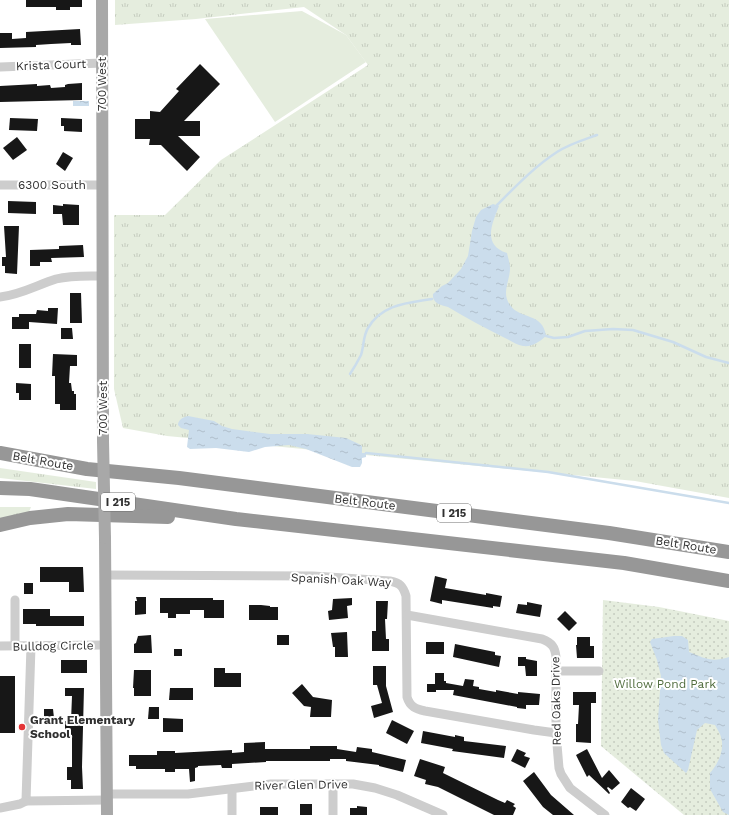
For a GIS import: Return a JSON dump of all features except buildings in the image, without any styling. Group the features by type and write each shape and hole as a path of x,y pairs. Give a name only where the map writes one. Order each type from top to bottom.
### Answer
{"highway":[{"name":"Belt Route","path":"0,453 87,469 179,478 609,533 729,552"},
{"name":"I 215","path":"0,488 30,489 236,519 616,562 690,573 729,581"},
{"path":"0,525 30,518 68,514 236,519"}],"main road":[{"name":"700 West","path":"102,0 103,441 107,815"}],"street":[{"name":"Krista Court","path":"0,67 102,64"},
{"name":"6300 South","path":"0,186 103,185"},
{"path":"0,297 16,295 55,279 68,276 103,276"},
{"name":"Spanish Oak Way","path":"104,574 314,576 390,581 401,585 406,596 407,697 409,703 413,707 425,711 556,733"},
{"path":"15,600 15,646"},
{"name":"Red Oaks Drive","path":"407,615 542,639 549,642 555,648 557,760 561,774 570,788 602,814"},
{"name":"Bulldog Circle","path":"0,646 105,645"},
{"path":"26,800 31,646"},
{"path":"556,671 599,671"},
{"path":"333,783 333,815"},
{"name":"River Glen Drive","path":"0,808 20,804 26,800 188,794 271,784 333,783 353,784 375,788 411,800 443,815"},
{"path":"232,789 232,815"}],"green space":[{"path":"115,0 729,0 729,498 635,481 167,436 123,428 114,389 114,215 165,215 221,160 368,65 346,35 304,7 196,19 115,25"},
{"path":"302,11 346,35 366,62 275,122 205,19"},
{"path":"0,468 96,482 96,489 0,478"},
{"path":"0,507 31,507 29,512 0,519"},
{"name":"Willow Pond Park","path":"603,600 659,607 729,621 729,815 684,815 601,746"}],"water":[{"path":"73,101 89,101 89,106 73,106"},
{"path":"493,204 499,206 492,227 492,239 494,245 507,253 510,264 510,273 506,291 507,300 514,310 541,323 544,328 546,336 530,346 515,344 448,307 435,302 433,297 433,294 448,283 461,269 468,256 476,217 481,210"},
{"path":"188,416 214,421 222,426 232,429 270,434 307,434 346,438 362,446 362,453 366,453 366,457 362,458 360,467 352,467 306,449 289,445 265,447 249,452 216,448 190,449 187,447 189,430 181,428 178,425 181,419"},
{"path":"682,636 688,640 689,652 699,656 713,660 729,657 729,815 723,812 710,789 710,773 718,761 722,747 721,736 715,725 705,723 697,730 686,773 664,753 661,745 658,720 661,676 650,642 652,639"}],"waterway":[{"path":"497,205 526,177 557,152 576,142 597,135"},
{"path":"350,374 361,355 366,331 374,320 388,309 396,306 432,299"},
{"path":"546,336 554,338 568,337 585,331 613,329 633,330 673,342 706,357 729,363"},
{"path":"366,453 548,472 729,503"}],"place":[{"name":"Grant Elementary School","path":"22,727"}]}
